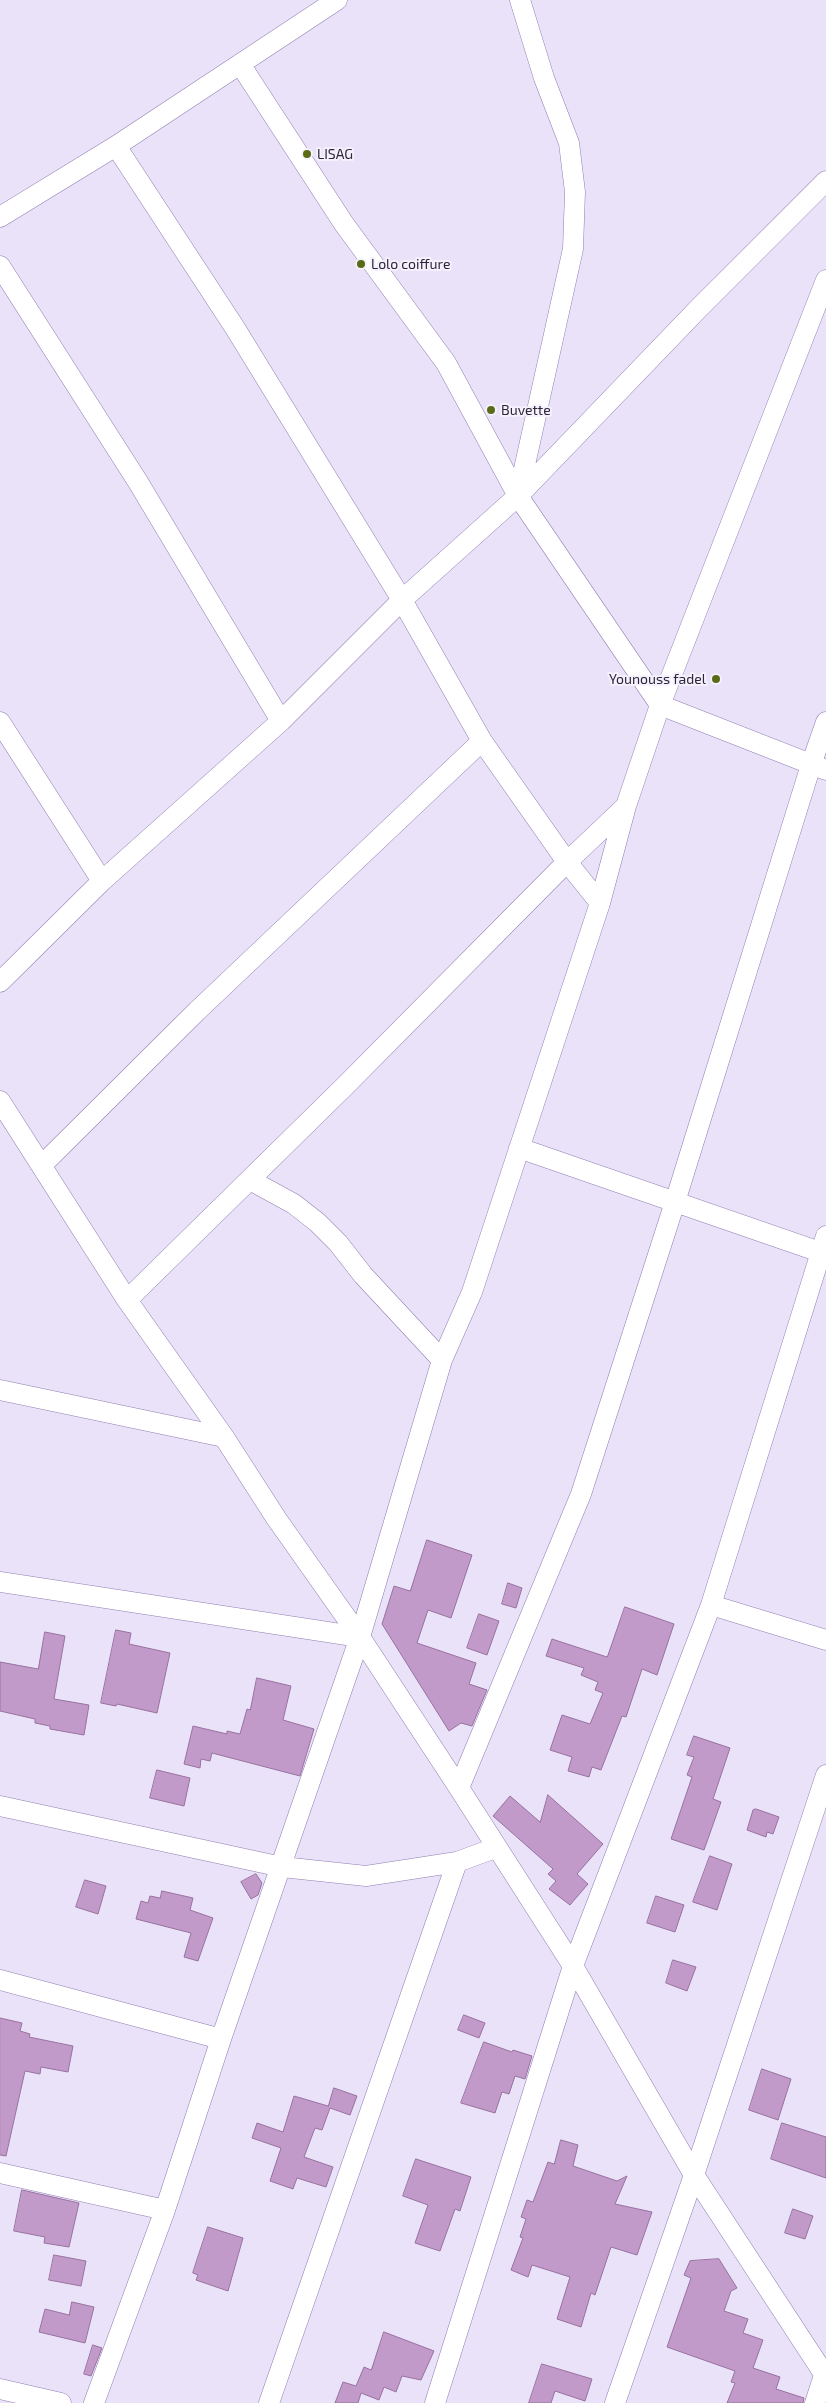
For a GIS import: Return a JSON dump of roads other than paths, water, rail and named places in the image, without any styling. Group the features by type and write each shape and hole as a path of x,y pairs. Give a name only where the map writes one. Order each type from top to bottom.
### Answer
{"street":[{"path":"0,217 116,146 337,0"},
{"path":"518,496 573,249 575,192 570,143 544,78 520,0"},
{"path":"240,64 344,224 446,363 518,496 660,705 818,768"},
{"path":"116,146 235,328 402,600 482,741 567,862 600,903"},
{"path":"0,982 102,881 281,721 402,600 518,496 698,308 826,181"},
{"path":"0,266 138,482 281,721"},
{"path":"94,2403 165,2210 221,2039 360,1637 442,1360 472,1292 520,1148 600,903 626,806 660,705 826,280"},
{"path":"0,722 102,881"},
{"path":"459,1788 581,1494 818,768 826,722"},
{"path":"42,1165 197,1011 482,741"},
{"path":"127,1300 250,1180 567,862 626,806"},
{"path":"0,1100 127,1300 224,1437 276,1518 360,1637 573,1966 694,2175 825,2373 815,2403"},
{"path":"435,2403 573,1966 711,1605 824,1247 676,1202 520,1148"},
{"path":"250,1180 294,1204 317,1222 442,1360"},
{"path":"0,1390 224,1437"},
{"path":"0,1582 360,1637"},
{"path":"711,1605 826,1640"},
{"path":"615,2403 694,2175 826,1775"},
{"path":"0,1806 282,1867 366,1876 457,1862 495,1848"},
{"path":"269,2403 457,1862"},
{"path":"0,1980 221,2039"},
{"path":"0,2173 165,2210"},
{"path":"0,2389 61,2403"}],"place":[{"name":"LISAG","path":"307,154"},
{"name":"Lolo coiffure","path":"361,264"},
{"name":"Buvette","path":"491,410"},
{"name":"Younouss fadel","path":"716,679"}]}
